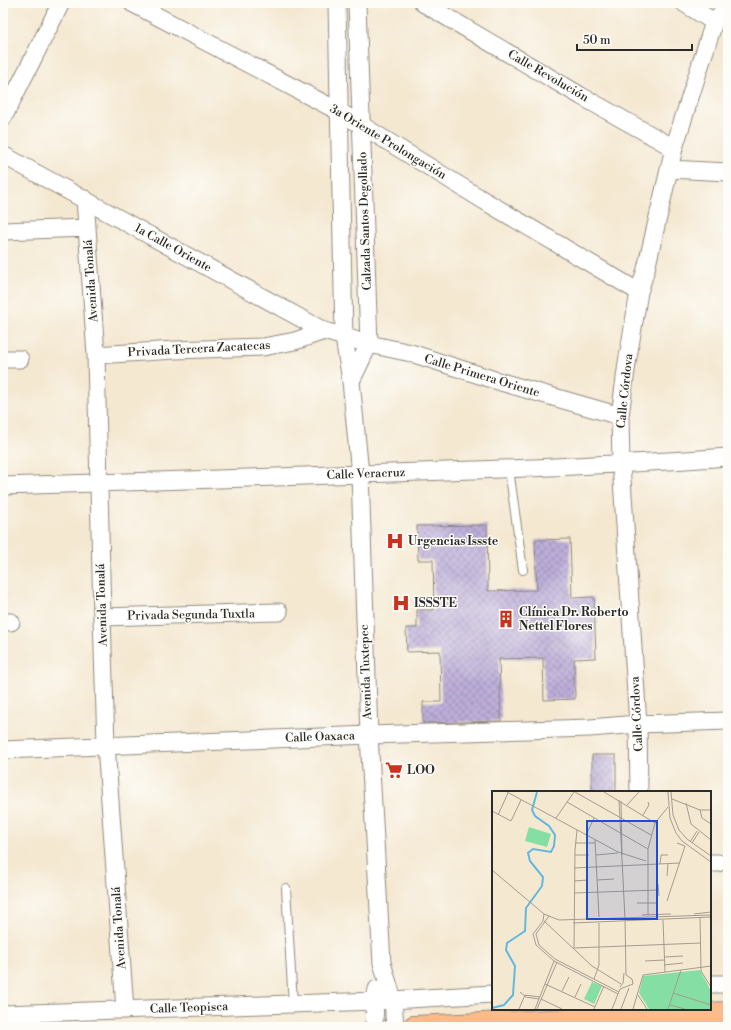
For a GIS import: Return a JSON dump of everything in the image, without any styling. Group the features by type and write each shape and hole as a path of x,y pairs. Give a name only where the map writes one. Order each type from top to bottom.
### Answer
{"main road":[{"path":"414,1027 728,1013"}],"street":[{"path":"3,118 61,3"},
{"name":"3a Oriente Prolongación","path":"132,3 340,112 482,200 638,292"},
{"name":"Calzada Santos Degollado","path":"337,3 344,338"},
{"name":"Calzada Santos Degollado","path":"358,3 368,344"},
{"name":"Calle Revolución","path":"423,3 581,96 674,148"},
{"path":"684,3 714,22"},
{"name":"Calle Córdova","path":"640,791 638,724 621,464 620,416 638,292 646,269 674,148 714,22 728,5"},
{"name":"1a Calle Oriente","path":"3,155 324,331 344,338"},
{"path":"669,170 728,172"},
{"name":"Avenida Tonalá","path":"85,199 96,354 106,745 125,1010"},
{"path":"3,231 87,228"},
{"name":"Privada Tercera Zacatecas","path":"96,354 263,347 295,341 324,331"},
{"name":"Calle Primera Oriente","path":"344,338 411,354 501,382 620,416"},
{"name":"Avenida Tuxtepec","path":"344,338 352,381 360,474 368,735 382,963 393,1000 395,1027"},
{"name":"Avenida Tuxtepec","path":"352,381 368,344"},
{"name":"Calle Veracruz","path":"3,486 99,484 509,469 728,457"},
{"name":"Privada Segunda Tuxtla","path":"102,617 279,612"},
{"name":"Calle Oaxaca","path":"3,750 368,735 590,728 638,724 728,721"},
{"name":"Avenida Tuxtepec","path":"374,1027 375,1001 382,963"},
{"path":"711,984 728,984"},
{"name":"Calle Teopisca","path":"3,1014 375,1001 492,994"}],"lane":[{"path":"509,469 523,570"},
{"path":"286,888 293,1004"}],"building":[{"name":"Clínica Dr. Roberto Nettel Flores","path":"487,525 488,591 537,590 535,540 570,539 572,598 594,597 596,658 574,659 575,699 544,700 543,658 499,659 501,721 423,723 423,702 441,702 440,651 407,652 406,628 417,628 417,610 434,610 433,560 418,560 417,526"},
{"path":"592,755 616,755 616,791 592,791"}],"place":[{"name":"Urgencias Issste","path":"395,541"},
{"name":"ISSSTE","path":"401,603"},
{"name":"Clínica Dr. Roberto Nettel Flores","path":"506,619"},
{"name":"LOO","path":"394,770"}]}
